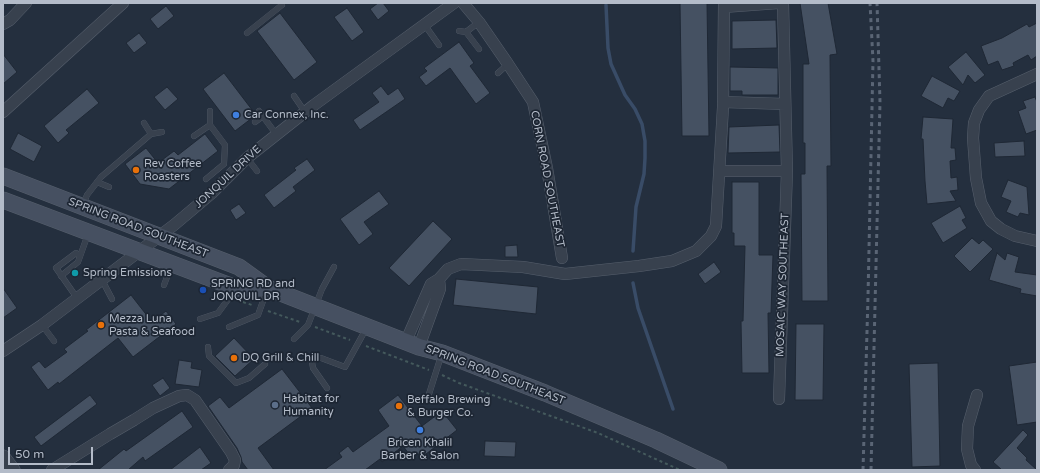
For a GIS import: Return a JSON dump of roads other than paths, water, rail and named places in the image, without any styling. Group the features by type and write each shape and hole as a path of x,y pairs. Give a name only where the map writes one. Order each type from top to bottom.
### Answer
{"main road":[{"name":"SPRING ROAD SOUTHEAST","path":"3,176 239,267 268,288 314,311 368,326 545,393 628,428 719,470"},
{"name":"SPRING ROAD SOUTHEAST","path":"3,200 172,264 233,292 268,288"}],"street":[{"path":"3,24 10,20 26,3"},
{"path":"3,112 123,3"},
{"name":"JONQUIL DRIVE","path":"3,351 42,325 160,236 193,209 247,158 276,134 454,3"},
{"name":"CORN ROAD SOUTHEAST","path":"463,3 479,22 533,102 547,168 562,258"},
{"name":"MOSAIC WAY SOUTHEAST","path":"413,344 431,284 439,279 448,269 461,264 524,267 565,274 639,266 672,260 696,251 711,236 716,226 723,102 724,5 781,3 787,171 779,399"},
{"path":"1037,74 989,96 979,110 974,123 973,138 976,178 981,203 991,221 1000,229 1015,236 1037,241"},
{"path":"723,102 785,104"},
{"path":"719,171 787,171"},
{"path":"52,470 153,408 179,396 187,395 195,400 231,452 235,460 234,466 229,470"},
{"path":"975,470 971,465 967,449 968,426 977,395"}],"lane":[{"path":"247,33 282,5"},
{"path":"459,31 466,32 479,22"},
{"path":"424,24 439,45"},
{"path":"466,32 479,50"},
{"path":"498,73 508,64"},
{"path":"294,96 305,112"},
{"path":"206,179 224,164 225,145 210,125 210,111"},
{"path":"259,111 276,134"},
{"path":"255,122 263,116"},
{"path":"144,123 151,134"},
{"path":"194,136 210,125"},
{"path":"83,207 87,195 101,177 151,134 162,132"},
{"path":"247,158 257,171"},
{"path":"218,169 227,178"},
{"path":"97,182 109,188"},
{"path":"61,276 78,262 89,232"},
{"path":"77,298 56,268 76,253 80,256"},
{"path":"164,285 172,264"},
{"path":"294,340 308,324 322,289 334,267"},
{"path":"102,280 112,299"},
{"path":"229,327 258,315 268,288"},
{"path":"200,319 218,313 233,292"},
{"path":"42,325 54,341"},
{"path":"327,388 313,368 312,362 316,358 321,358 345,367 368,326"},
{"path":"208,347 209,356 236,383 249,378 265,364"},
{"path":"429,394 442,353"}],"waterway":[{"path":"606,5 608,48 611,64 625,95 635,109 642,124 645,141 644,174 636,207 633,251"},
{"path":"633,283 638,308 673,409"}],"railway":[{"path":"863,470 873,61 870,3"},
{"path":"871,470 880,102 877,3"}],"place":[{"name":"Car Connex, Inc.","path":"236,115"},
{"name":"Rev Coffee Roasters","path":"136,170"},
{"name":"Spring Emissions","path":"75,273"},
{"name":"SPRING RD and JONQUIL DR","path":"203,290"},
{"name":"Mezza Luna Pasta & Seafood","path":"101,325"},
{"name":"DQ Grill & Chill","path":"234,358"},
{"name":"Habitat for Humanity","path":"275,405"},
{"name":"Beffalo Brewing & Burger Co.","path":"399,406"},
{"name":"Bricen Khalil Barber & Salon","path":"420,430"}]}
